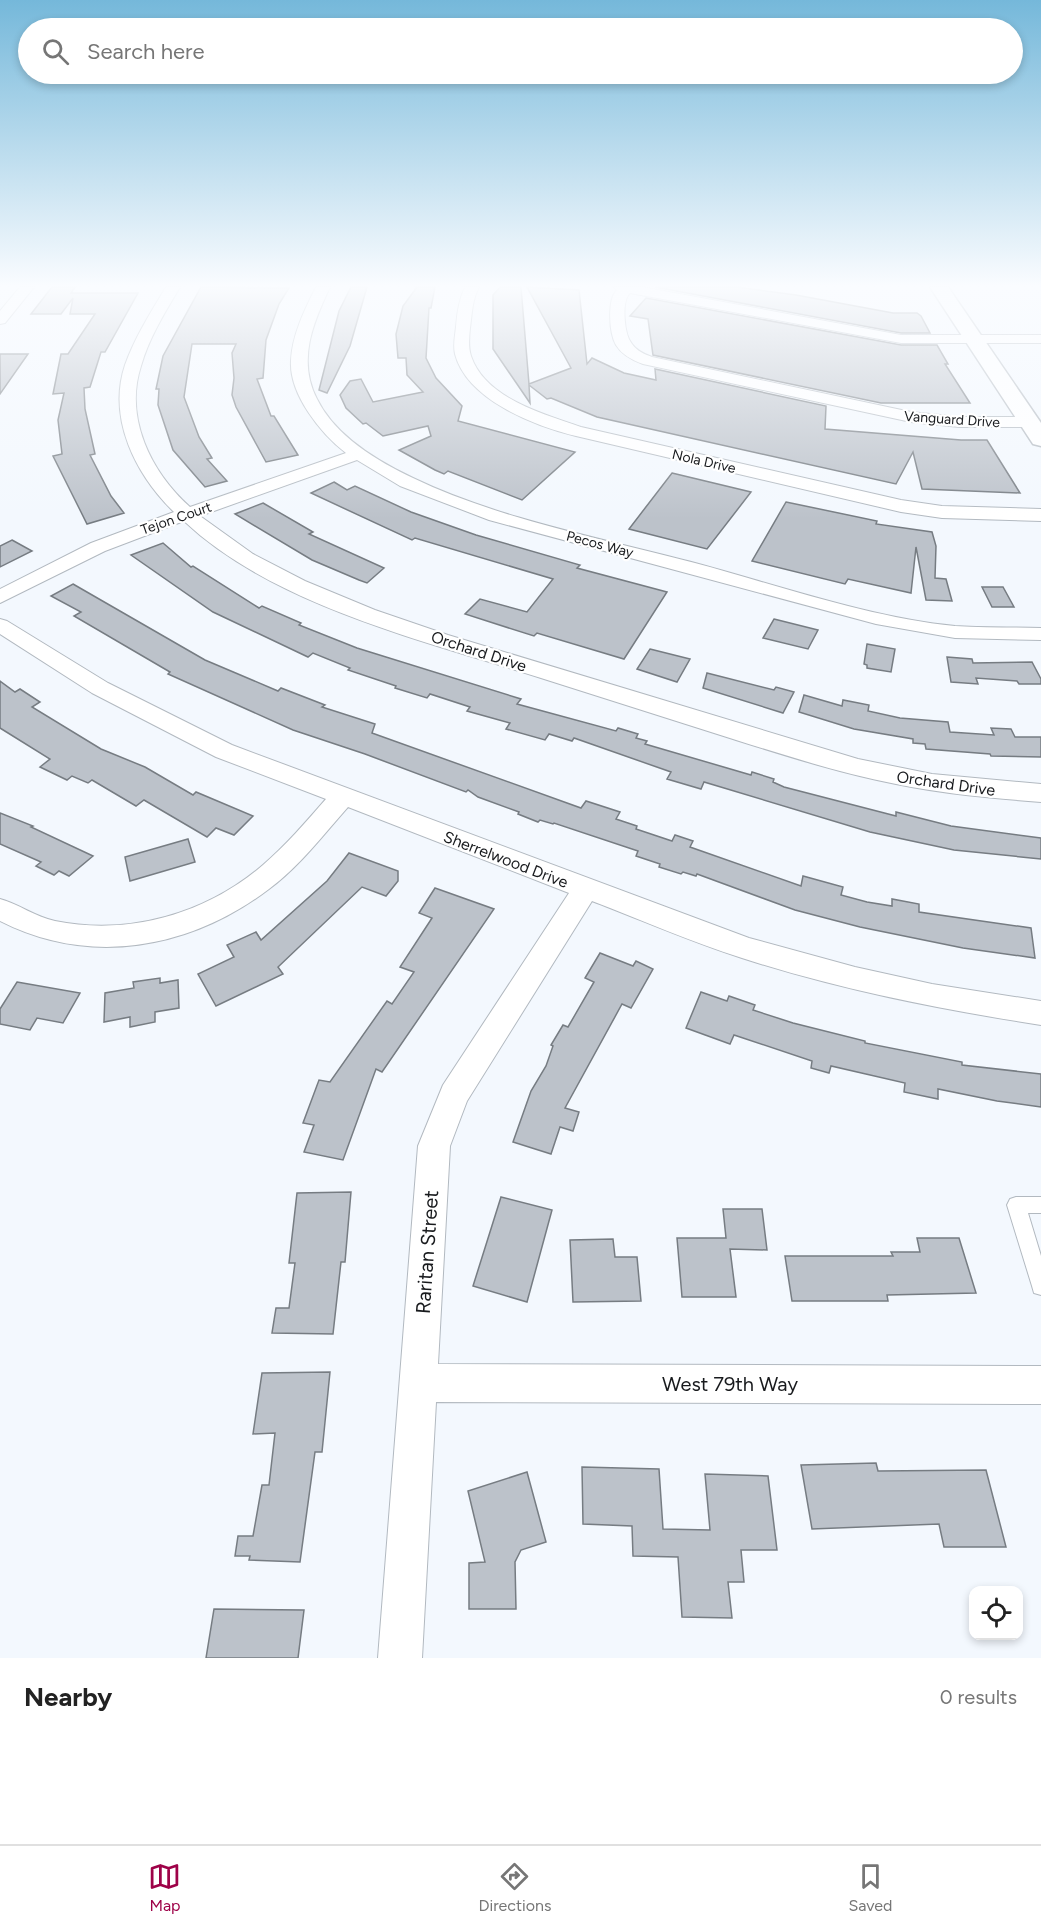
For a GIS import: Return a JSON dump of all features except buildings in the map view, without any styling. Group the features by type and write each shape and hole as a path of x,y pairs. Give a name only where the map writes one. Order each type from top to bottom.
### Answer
{"main road":[{"path":"993,364 1034,423"}],"street":[{"name":"Orchard Drive","path":"132,364 128,377 127,403 140,454 153,476 187,515 244,556 283,578 333,601 392,623 853,766 948,785 1041,793"},
{"name":"Pecos Way","path":"299,364 305,393 311,405 329,427 358,454 399,478 454,503 883,620 955,632 1041,634"},
{"name":"Nola Drive","path":"466,364 475,378 486,388 541,419 576,431 901,506 942,512 1041,515"},
{"name":"Vanguard Drive","path":"664,364 911,417 959,422 1034,423"},
{"name":"Tejon Court","path":"0,597 98,547 358,454"},
{"name":"Sherrelwood Drive","path":"0,625 81,676 153,717 224,751 586,889 780,959 932,996 1041,1013"},
{"path":"0,909 53,932 87,938 125,936 166,928 199,917 230,902 261,881 288,857 343,797"},
{"name":"Raritan Street","path":"400,1658 434,1146 445,1114 464,1077 586,889"},
{"name":"West 79th Way","path":"419,1383 1041,1384"}],"lane":[{"path":"1041,1205 1016,1205 1041,1286"}]}
